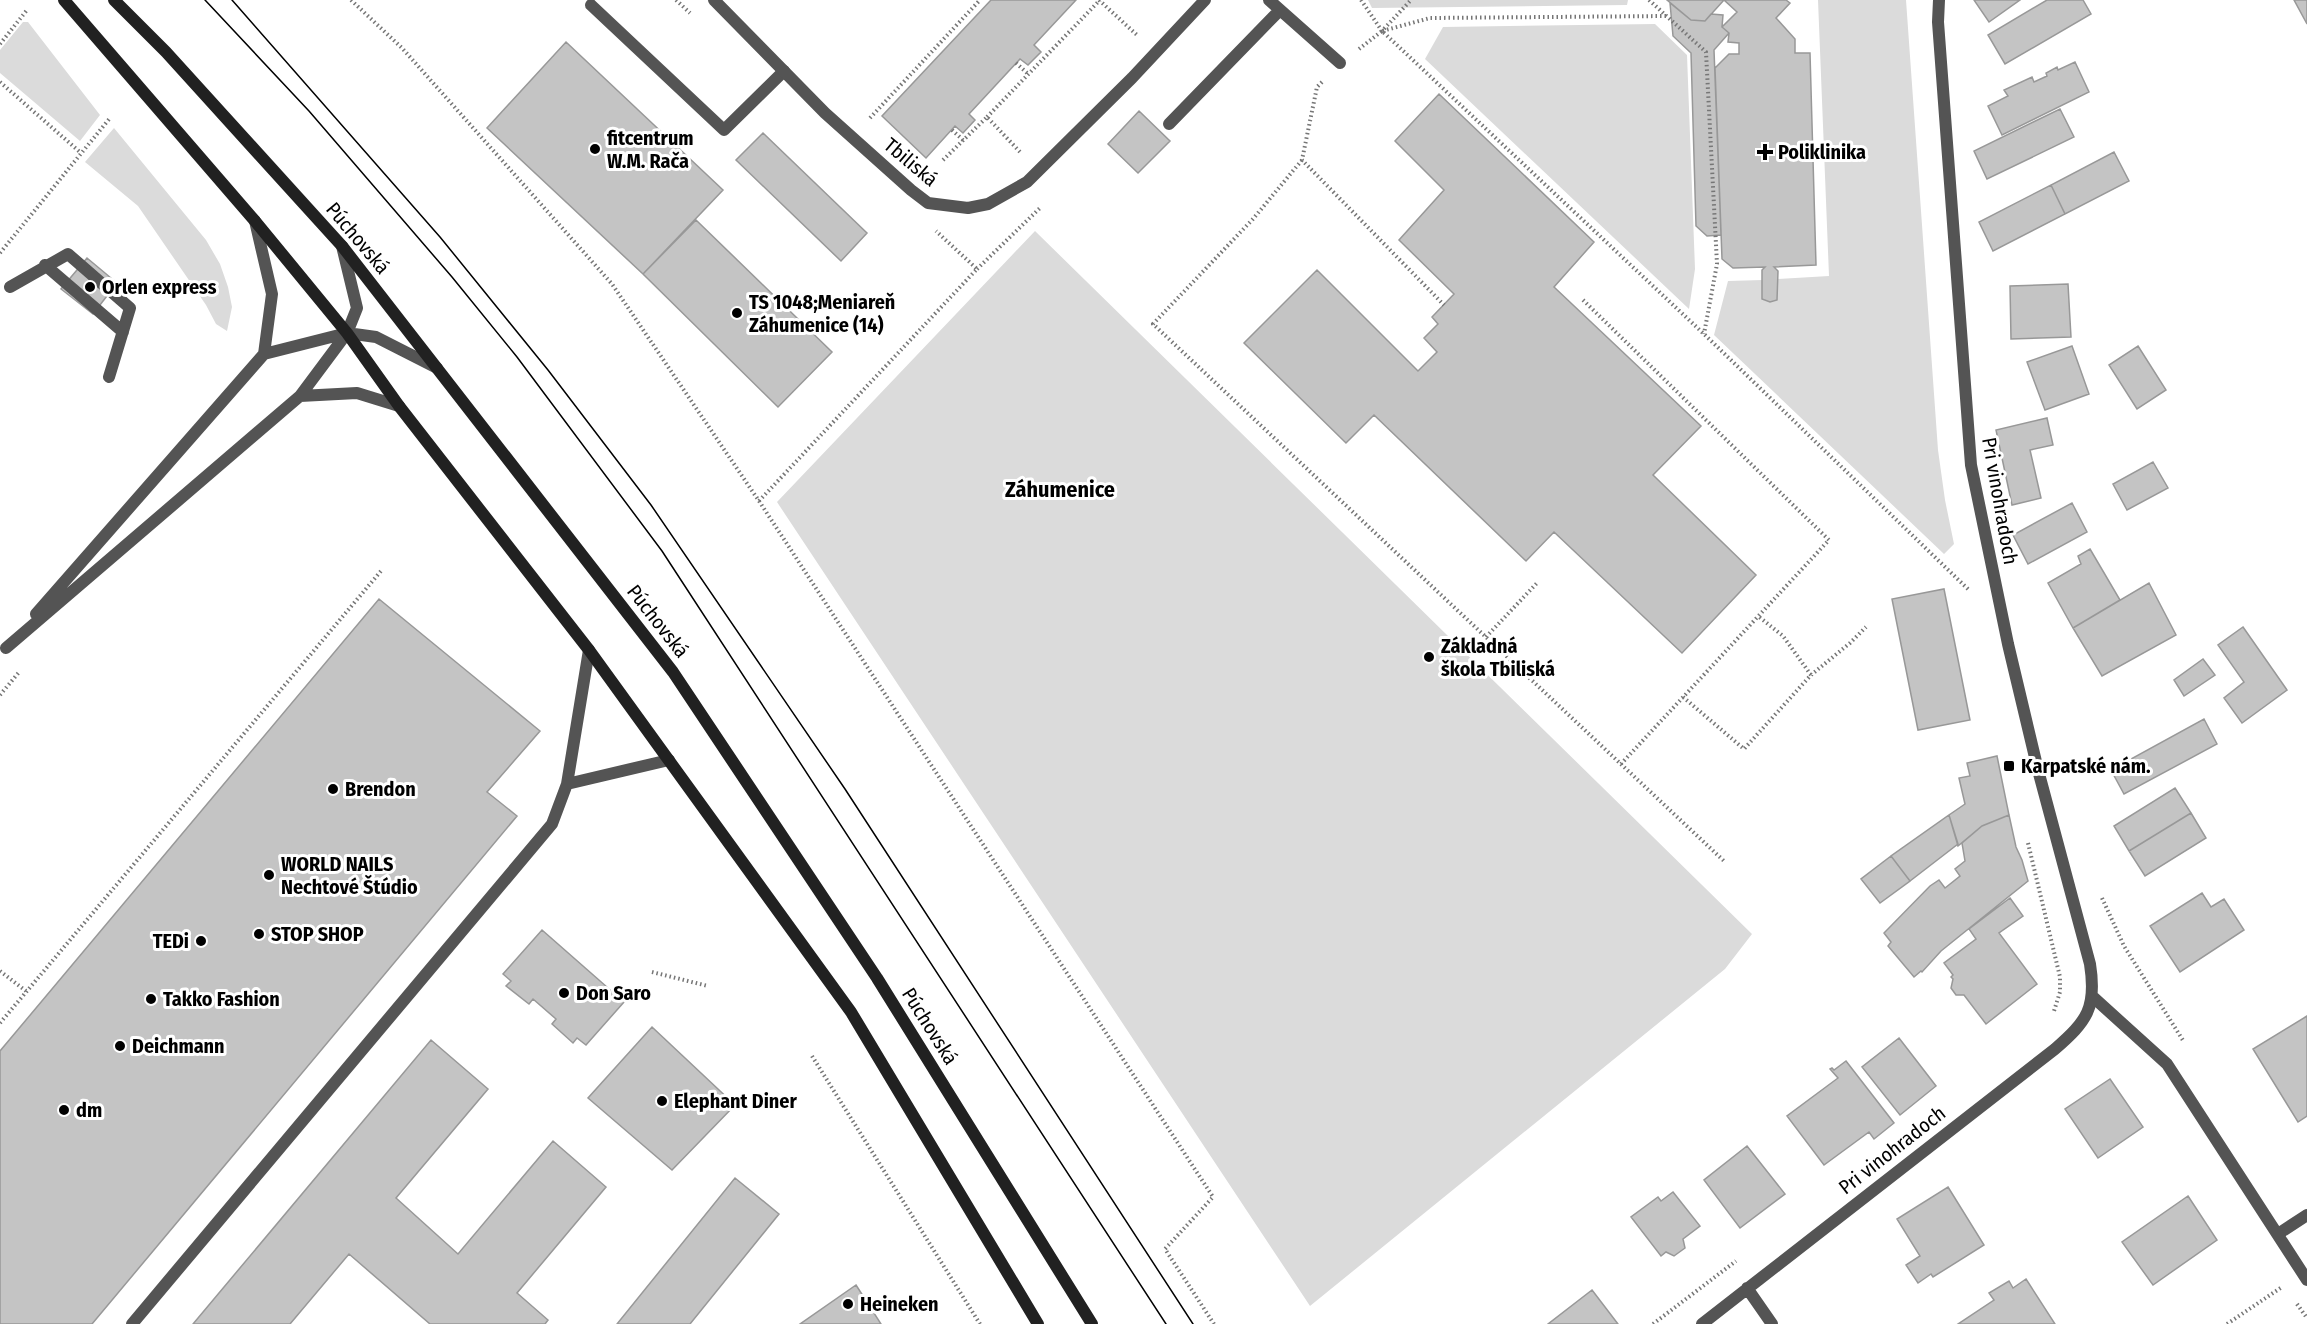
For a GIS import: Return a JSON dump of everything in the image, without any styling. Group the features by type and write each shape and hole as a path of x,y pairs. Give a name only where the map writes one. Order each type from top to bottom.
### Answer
{"main road":[{"path":"64,0 255,221 347,333 399,406 589,650 851,1012 1038,1324"},
{"name":"Púchovská","path":"114,0 174,61 342,246 673,672 877,978 1092,1324"}],"street":[{"name":"Tbiliská","path":"714,0 825,113 928,203 968,208 988,204 1026,182 1132,78 1205,0"},
{"path":"1269,0 1340,63"},
{"name":"Pri vinohradoch","path":"1702,1324 2055,1049 2077,1030 2085,1019 2093,997 2090,964 2038,770 2006,633 1971,465 1938,22 1939,0"},
{"path":"591,4 724,130 784,71"},
{"path":"1169,124 1280,10"},
{"path":"255,221 272,294 264,354"},
{"path":"2,648 300,396 347,333 357,308 342,246"},
{"path":"10,287 45,265 68,254 130,308 109,377"},
{"path":"45,265 123,332"},
{"path":"2,648 264,354 347,333 376,337 437,368"},
{"path":"300,396 357,393 399,406"},
{"path":"132,1324 552,824 567,784 589,650"},
{"path":"567,784 669,760"},
{"path":"2093,997 2167,1064 2307,1280"},
{"path":"2278,1234 2307,1215"},
{"path":"1748,1288 1772,1324"}],"path":[{"path":"351,0 402,48 612,285 759,501 1213,1197 1165,1249 1214,1324"},
{"path":"676,0 693,16"},
{"path":"943,160 1099,0 1116,15"},
{"path":"1360,0 1382,31 1704,334 1972,592 1969,582"},
{"path":"1411,0 1382,31 1340,63 1317,87 1302,160 1253,219 1153,324 1724,861"},
{"path":"1649,0 1706,52 1717,264 1704,334"},
{"path":"880,108 977,1"},
{"path":"0,44 27,10"},
{"path":"1382,31 1430,18 1666,16"},
{"path":"1016,63 1027,73"},
{"path":"0,82 81,153"},
{"path":"987,117 1037,171"},
{"path":"0,253 110,118"},
{"path":"952,130 964,141"},
{"path":"1302,160 1444,305"},
{"path":"759,501 977,269 928,224"},
{"path":"1583,300 1829,540 1621,764"},
{"path":"0,1023 381,571"},
{"path":"1486,637 1537,583"},
{"path":"1758,616 1783,636 1811,675"},
{"path":"1683,697 1744,749 1811,675 1866,627"},
{"path":"2025,832 2060,977 2060,992 2052,1015"},
{"path":"2099,888 2124,946 2189,1049"},
{"path":"0,972 26,991"},
{"path":"652,972 708,986"},
{"path":"812,1056 981,1324"},
{"path":"1653,1324 1738,1260"},
{"path":"2227,1324 2285,1285 2290,1293"},
{"path":"2296,1302 2307,1318"}],"shaded area":[{"path":"1368,0 1628,0 1627,5 1372,8"},
{"path":"1818,0 1906,0 1938,450 1954,544 1944,554 1714,335 1728,281 1763,280 1762,299 1770,302 1777,300 1777,279 1829,276"},
{"path":"23,22 28,22 100,115 80,141 0,73 0,50"},
{"path":"1655,24 1687,55 1695,269 1689,309 1425,59 1443,27"},
{"path":"114,128 206,240 220,264 232,307 227,331 216,324 206,305 138,206 85,162"},
{"path":"1035,231 1752,934 1725,969 1310,1306 777,502"}],"building":[{"path":"991,0 1076,0 1034,45 1041,52 1028,65 1020,59 969,114 975,120 963,133 955,126 926,158 882,116"},
{"path":"1667,0 1724,0 1705,21 1691,20"},
{"name":"Poliklinika","path":"1724,0 1786,0 1790,3 1776,18 1795,39 1795,53 1810,53 1816,265 1774,267 1778,271 1777,300 1770,302 1762,299 1762,270 1765,267 1733,268 1722,259 1715,68 1729,54 1739,54 1739,43 1728,42 1729,33 1722,27 1737,12"},
{"path":"1974,0 2020,0 1989,22"},
{"path":"2047,0 2083,0 2091,14 2005,64 1988,35"},
{"path":"2294,0 2307,0 2307,24"},
{"path":"1670,3 1691,20 1705,21 1711,14 1723,15 1722,27 1729,33 1714,50 1721,235 1707,236 1696,226 1691,53 1673,36"},
{"name":"fitcentrum W.M. Rača","path":"566,42 723,190 643,274 487,128"},
{"path":"2075,62 2089,92 2002,135 1988,106 2008,96 2004,90 2032,77 2034,82 2047,76 2046,73 2057,67 2058,70"},
{"path":"1439,94 1594,242 1554,287 1701,426 1653,475 1756,575 1682,653 1554,532 1526,561 1374,415 1346,443 1244,343 1317,270 1418,371 1437,352 1424,338 1438,324 1432,317 1454,294 1399,240 1444,190 1395,141"},
{"path":"2060,109 2074,137 1987,179 1974,151"},
{"path":"1139,111 1170,141 1138,173 1108,144"},
{"path":"763,133 867,233 841,261 736,160"},
{"path":"2114,152 2129,181 2065,214 2051,185"},
{"path":"2051,185 2065,214 1993,251 1979,222"},
{"name":"TS 1048;Meniareň Záhumenice (14)","path":"696,220 832,352 778,407 643,274"},
{"path":"87,258 117,283 93,314 61,289"},
{"path":"2068,284 2071,337 2011,339 2010,286"},
{"path":"2072,346 2089,394 2045,410 2027,362"},
{"path":"2138,346 2166,390 2137,409 2109,365"},
{"path":"2047,418 2053,445 2030,450 2041,498 2012,505 1996,430"},
{"path":"2153,462 2168,488 2127,510 2113,484"},
{"path":"2072,503 2087,532 2028,564 2013,535"},
{"path":"2090,549 2120,600 2073,628 2048,583 2081,564 2078,556"},
{"path":"2149,583 2176,635 2102,676 2073,628"},
{"path":"1944,589 1970,720 1918,730 1892,599"},
{"name":"STOP SHOP","path":"379,599 540,731 487,792 517,816 92,1324 0,1324 0,1051"},
{"path":"2243,627 2287,690 2242,723 2224,698 2244,682 2218,645"},
{"path":"2203,659 2215,675 2184,696 2174,680"},
{"path":"2204,719 2217,744 2124,794 2111,770"},
{"path":"1997,756 2009,815 1982,826 1958,846 1949,815 1965,804 1959,778 1970,776 1967,763"},
{"path":"2175,788 2191,813 2129,851 2114,826"},
{"path":"2191,813 2206,838 2145,876 2129,851"},
{"path":"1949,815 1958,844 1910,881 1891,856"},
{"path":"2009,815 2016,847 2028,881 1941,951 1922,972 1914,977 1888,946 1891,942 1884,933 1930,886 1939,880 1945,888 1960,876 1955,869 1965,861 1962,843 1982,826"},
{"path":"1891,856 1910,881 1880,903 1861,879"},
{"path":"2202,893 2211,907 2224,899 2244,930 2180,972 2150,926"},
{"path":"2010,898 2023,916 1999,933 2037,984 1986,1024 1964,995 1956,995 1951,988 1953,975 1944,963 1976,939 1969,929"},
{"name":"Don Saro","path":"542,930 624,1002 586,1045 577,1038 573,1043 552,1024 556,1019 533,999 529,1004 506,986 511,981 503,974"},
{"path":"2307,1016 2307,1116 2298,1122 2253,1049"},
{"name":"Elephant Diner","path":"652,1027 735,1105 672,1170 588,1098"},
{"path":"1899,1038 1936,1086 1900,1115 1862,1067"},
{"path":"431,1040 488,1089 396,1198 458,1254 553,1141 606,1187 517,1293 548,1320 545,1324 430,1324 349,1254 290,1324 193,1324"},
{"path":"1846,1061 1894,1123 1874,1139 1869,1132 1824,1165 1787,1116 1838,1078 1830,1069 1834,1070"},
{"path":"2110,1079 2143,1127 2098,1158 2065,1109"},
{"path":"1747,1146 1785,1194 1740,1228 1704,1180"},
{"path":"735,1178 779,1214 690,1324 617,1324"},
{"path":"1948,1187 1984,1245 1933,1277 1931,1274 1918,1283 1906,1265 1920,1256 1897,1219"},
{"path":"1673,1192 1700,1226 1683,1239 1685,1248 1674,1256 1666,1252 1661,1256 1631,1217 1658,1197 1661,1201"},
{"path":"2188,1196 2217,1240 2153,1285 2122,1242"},
{"path":"2026,1279 2055,1324 1958,1324 1994,1300 1989,1293 2009,1281 2013,1288"},
{"name":"Heineken","path":"856,1285 881,1324 800,1324"},
{"path":"1592,1290 1618,1324 1548,1324"}],"tram line":[{"path":"205,0 309,111 452,277 517,357 662,551 1166,1324"},
{"path":"232,0 440,237 548,370 651,505 845,789 1193,1324"}],"place":[{"name":"fitcentrum W.M. Rača","path":"595,149"},
{"name":"Poliklinika","path":"1765,152"},
{"name":"Orlen express","path":"90,287"},
{"name":"TS 1048;Meniareň Záhumenice (14)","path":"737,313"},
{"name":"Základná škola Tbiliská","path":"1429,657"},
{"name":"Karpatské nám.","path":"2009,766"},
{"name":"Brendon","path":"333,789"},
{"name":"WORLD NAILS Nechtové Štúdio","path":"269,875"},
{"name":"STOP SHOP","path":"259,934"},
{"name":"TEDi","path":"201,941"},
{"name":"Don Saro","path":"564,993"},
{"name":"Takko Fashion","path":"151,999"},
{"name":"Deichmann","path":"120,1046"},
{"name":"Elephant Diner","path":"662,1101"},
{"name":"dm","path":"64,1110"},
{"name":"Heineken","path":"848,1304"}],"district":[{"name":"Záhumenice","path":"1060,489"}]}
